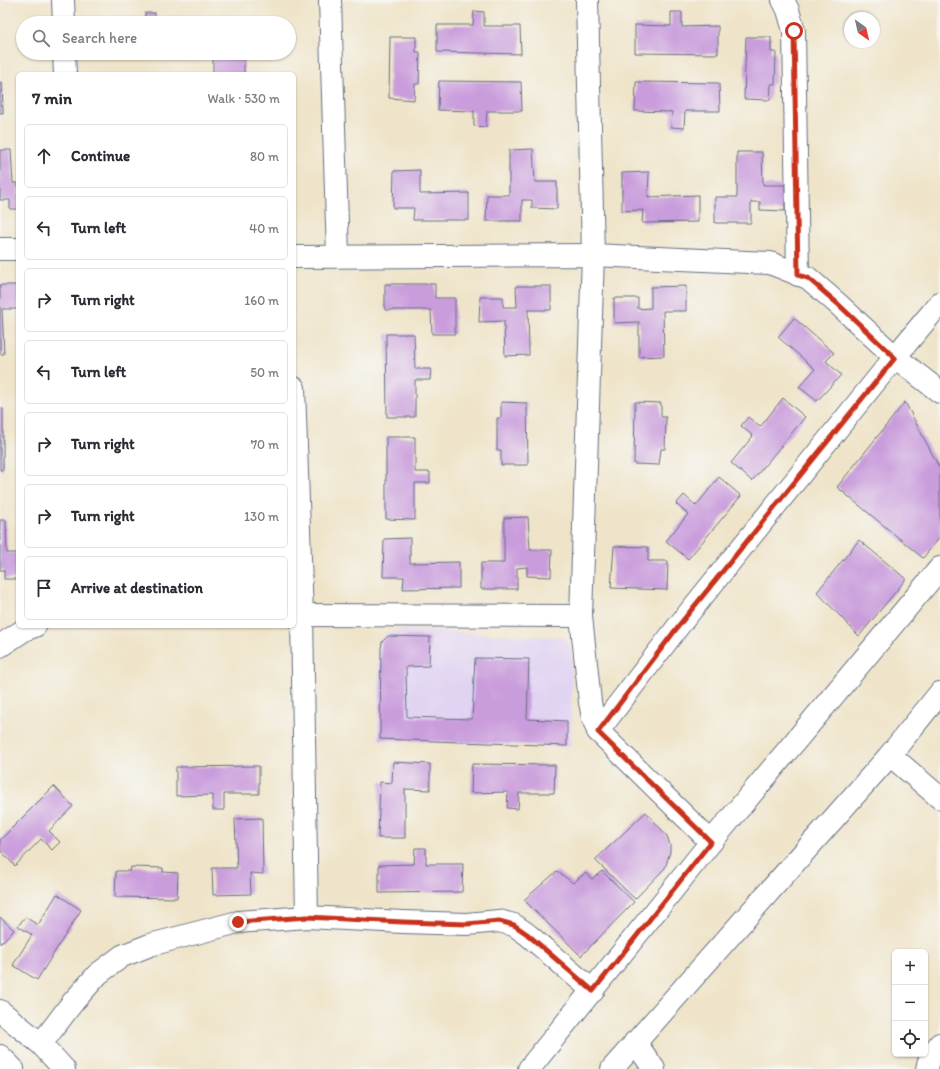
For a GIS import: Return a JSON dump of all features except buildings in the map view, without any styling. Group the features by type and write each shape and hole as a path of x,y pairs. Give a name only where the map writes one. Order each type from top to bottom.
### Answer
{"street":[{"path":"63,0 64,16"},
{"path":"330,0 338,256"},
{"path":"587,0 593,255 581,616 590,702 593,718 598,732 711,842"},
{"path":"783,0 788,10 794,31 798,275"},
{"path":"64,60 65,72"},
{"path":"0,249 16,249"},
{"path":"296,257 593,255 770,263 808,278 895,358 940,392"},
{"path":"598,732 680,624 940,303"},
{"path":"296,502 307,917"},
{"path":"529,1069 711,842 940,568"},
{"path":"298,615 581,616"},
{"path":"0,646 30,628"},
{"path":"612,1069 890,755 940,693"},
{"path":"890,755 940,798"},
{"path":"41,1044 73,1002 98,974 122,956 150,945 238,922 307,917 467,924 499,921 514,925 527,934 593,991"},
{"path":"0,1011 41,1044 64,1069"},
{"path":"635,1042 654,1069"},
{"path":"928,1069 928,1064 933,1052 940,1044"},
{"path":"0,1056 13,1069"}],"shaded area":[{"path":"399,630 560,637 567,641 572,656 571,747 378,740 379,642 387,633"}],"route":[{"path":"238,922 307,917 467,924 499,921 514,925 527,934 593,991 711,842 598,732 680,624 895,358 808,278 798,275 794,31"}]}
